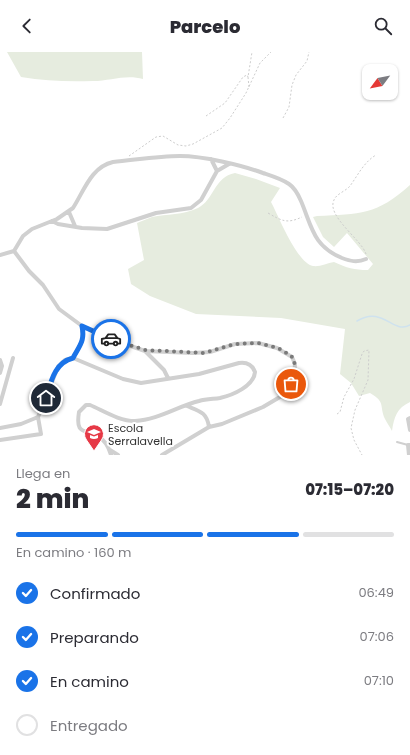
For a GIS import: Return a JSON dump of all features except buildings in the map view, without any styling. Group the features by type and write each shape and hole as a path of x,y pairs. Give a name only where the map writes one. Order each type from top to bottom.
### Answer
{"street":[{"path":"0,255 14,251 23,236 32,229 69,212 76,204 96,171 108,164 122,161 180,156 211,159 255,170 287,183 297,192 318,241 326,249 354,262 366,259"},
{"path":"211,159 216,166 217,171"},
{"path":"52,221 58,224 82,228 108,229 156,213 191,208 200,200 217,171 229,164"},
{"path":"69,212 75,226"},
{"path":"14,251 29,271 43,285 59,309 82,326 105,337 145,350 204,353 235,344 266,344 278,348 292,357 295,364 294,375 285,394 263,407 222,424 209,427 162,455"},
{"path":"73,358 83,339 82,326"},
{"path":"145,350 164,370 168,378"},
{"path":"0,402 13,358"},
{"path":"0,440 41,434 38,417 58,367 65,360 73,358 141,384 168,378 199,374 239,363 247,363 254,369 252,380 237,391 222,398 199,401 150,419 134,421 118,418 92,406 86,405 79,412 78,425 82,431 100,437 110,449 118,455"},
{"path":"0,360 2,366 0,373"},
{"path":"187,406 205,416 208,419 209,427"},
{"path":"0,428 21,424 38,417"},
{"path":"410,418 408,419 410,430"},
{"path":"409,445 409,455"},
{"path":"110,449 111,455"}],"lane":[{"path":"397,442 409,445"}],"path":[{"path":"248,88 248,77 252,52"},
{"path":"122,161 156,137 163,136 178,145 186,146 193,144 218,130 228,122 248,88 260,62 271,52"},
{"path":"283,118 289,106 292,85 296,75 307,61 309,52"},
{"path":"206,116 225,103 243,77 247,75 248,77"},
{"path":"366,259 365,251 334,210 333,202 335,198 348,188 366,163 376,155"},
{"path":"268,213 283,221 293,220 307,214"},
{"path":"337,414 340,412 344,397 354,379 362,354 364,351 369,350 368,380 355,410 350,428 362,455"}],"shaded area":[{"path":"7,52 142,52 143,79 130,77 99,81 66,81 21,77"},
{"path":"235,173 280,188 271,202 295,248 307,263 316,266 334,262 343,266 363,270 368,270 373,264 347,233 334,247 323,237 313,217 345,215 367,211 388,202 410,185 410,402 399,410 394,421 392,431 383,415 381,404 378,399 370,393 359,396 351,383 340,374 345,329 281,318 196,314 150,296 131,284 128,269 144,260 137,223 152,217 181,213 198,208 208,200 223,179 228,175"}],"waterway":[{"path":"357,321 366,317 374,316 398,326 404,327 410,325"}],"way so far":[{"path":"111,339 145,350 193,353 210,352 229,345 241,343 266,344 286,352 294,359 295,369 291,384"}],"place":[{"name":"Escola Serralavella","path":"94,451"}],"route":[{"path":"46,398 54,373 62,362 73,358 82,343 84,334 82,326 111,339"}]}
